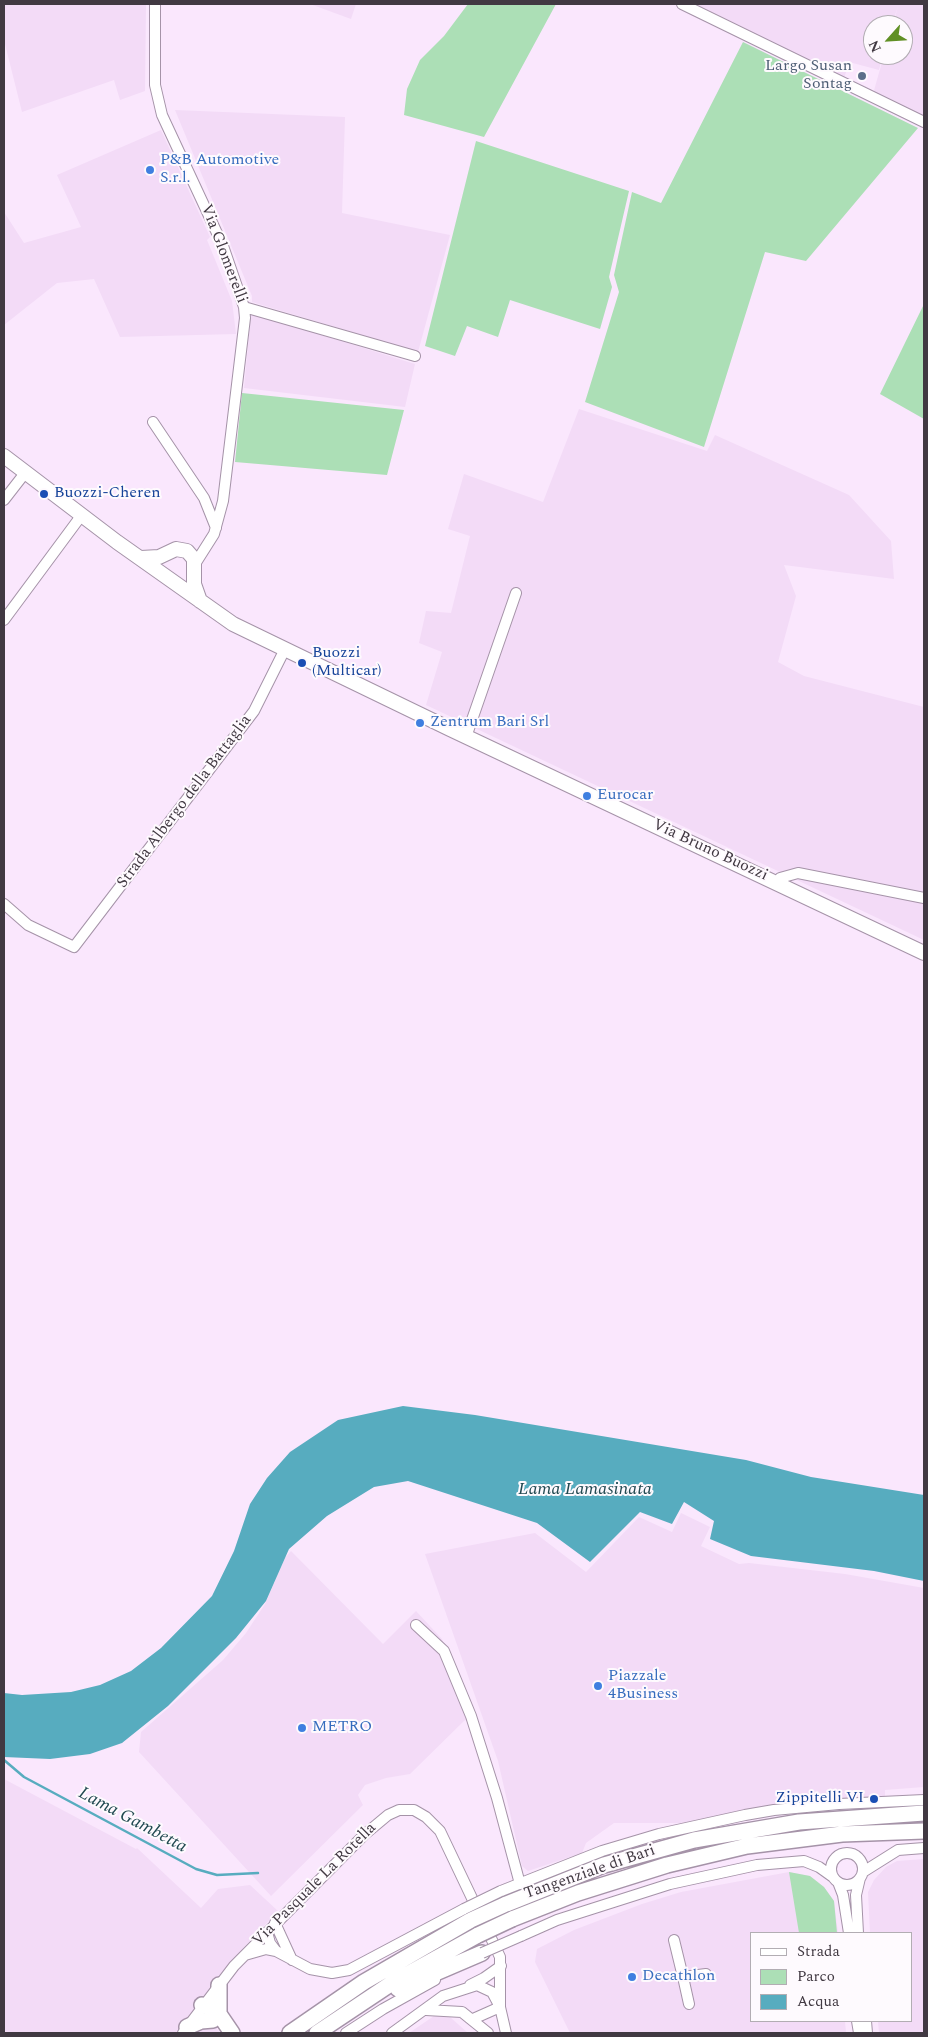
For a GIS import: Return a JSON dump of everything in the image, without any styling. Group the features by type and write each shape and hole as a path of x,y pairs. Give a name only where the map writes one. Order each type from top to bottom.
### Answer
{"highway":[{"name":"Tangenziale di Bari","path":"290,2033 468,1914 503,1898 604,1865 694,1840 799,1822 924,1813"},
{"name":"Tangenziale di Bari","path":"317,2033 395,1981 478,1935 512,1919 578,1893 658,1867 747,1846 842,1834 924,1830"},
{"path":"331,2024 350,2019 402,1986 482,1953"},
{"path":"218,1985 216,2017 232,2033"},
{"path":"202,2005 214,2008 216,2017 225,2033"},
{"path":"185,2030 201,2021 216,2017"},
{"path":"277,2033 292,2023 310,2019"}],"main road":[{"path":"4,456 81,516 141,558 166,554 176,549 187,551 191,554 201,602"},
{"path":"166,554 162,564 169,578 184,582 194,570"},
{"name":"Via Bruno Buozzi","path":"141,558 233,624 466,737 924,953"}],"street":[{"name":"Via Glomerelli","path":"155,4 154,85 162,115 223,246 244,308 245,318 223,501 216,528 194,570"},
{"path":"682,4 924,122"},
{"path":"244,308 415,356"},
{"path":"153,422 204,498 216,528"},
{"path":"4,500 25,473"},
{"path":"204,498 214,503 223,501"},
{"path":"4,620 81,516"},
{"path":"187,551 210,541"},
{"path":"466,737 516,593"},
{"name":"Strada Albergo della Battaglia","path":"4,904 28,925 74,947 254,711 285,649"},
{"path":"776,883 780,878 798,873 924,898"},
{"path":"416,1625 444,1651 471,1716 498,1798 520,1884"},
{"path":"503,1898 520,1884 602,1851 659,1834 774,1810 839,1804 924,1800"},
{"name":"Via Pasquale La Rotella","path":"185,2030 218,1985 245,1955 376,1823 399,1810 414,1810 426,1817 440,1831 500,1957 500,2007 506,2033"},
{"path":"346,2033 383,2009 482,1953 557,1920 670,1884 757,1865 804,1861 819,1867 844,1885 852,1884 898,1850 924,1848"},
{"path":"849,1932 842,1895 835,1879 832,1864 836,1858 845,1853 852,1854 859,1859 862,1875 856,1895 858,1932"},
{"path":"245,1955 266,1949 276,1951 310,1969 332,1973 349,1970 468,1914"},
{"path":"275,1923 292,1960"},
{"path":"267,1932 270,1943 276,1951"},
{"path":"674,1940 689,2004"},
{"path":"392,2033 443,1996 484,1978 501,1966"},
{"path":"683,1978 706,1974"},
{"path":"464,1987 477,1985 485,1987 492,1992 500,2007 473,2019"},
{"path":"426,2010 462,2012 488,2033"}],"shaded area":[{"path":"4,4 146,4 145,91 120,100 114,80 22,112 4,40"},
{"path":"310,4 356,4 351,19"},
{"path":"692,4 924,4 924,116 873,94 881,65 913,65 913,15 896,15 898,6 895,15 863,15 863,65 880,65 879,70 849,62 844,79"},
{"path":"175,110 345,117 342,213 450,235 418,352 252,302 252,296"},
{"path":"161,130 210,237 207,240 232,301 236,334 120,337 94,279 57,283 4,325 4,212 24,243 81,227 57,175"},
{"path":"251,313 415,364 405,407 244,388"},
{"path":"579,409 707,451 715,435 849,495 891,541 894,579 784,565 796,596 778,662 804,676 924,707 924,940 426,705 442,652 419,643 426,611 451,613 470,536 448,529 464,474 543,502"},
{"path":"681,1513 710,1527 701,1546 739,1564 749,1563 845,1574 924,1588 924,1787 885,1790 885,1796 784,1804 682,1823 614,1823 586,1843 582,1853 528,1871 522,1866 498,1761 425,1554 535,1533 586,1572 639,1517 672,1532"},
{"name":"METRO","path":"291,1551 383,1644 416,1611 442,1639 473,1716 464,1721 410,1774 386,1778 365,1785 358,1795 363,1805 271,1896 139,1752 141,1732 223,1660 246,1633 265,1604 285,1558"},
{"path":"4,1779 137,1848 201,1908 218,1889 250,1885 278,1911 244,1947 195,2007 221,2033 4,2033"},
{"path":"924,1859 924,2033 879,2033 878,2022 913,2022 913,1932 870,1932 868,1892 874,1880 886,1867 897,1861"},
{"path":"789,1872 810,1876 824,1887 834,1901 838,1932 750,1932 750,2022 845,2022 846,2033 570,2033 535,1962 537,1949 574,1930 642,1904 681,1892"},
{"path":"442,2014 450,2017 468,2033 409,2033 434,2016"}],"green space":[{"path":"468,4 556,4 484,137 404,115 407,89 420,60 444,36"},
{"path":"743,42 918,128 806,261 765,252 704,447 585,402 619,292 614,275 632,192 661,203"},
{"path":"476,141 629,191 609,277 612,287 600,329 510,300 498,337 467,326 455,356 425,346"},
{"path":"924,304 924,419 880,394"},
{"path":"242,393 404,410 387,475 235,462"},
{"path":"789,1872 810,1876 824,1887 834,1901 837,1932 799,1932"}],"water":[{"name":"Lama Lamasinata","path":"403,1406 475,1415 746,1460 811,1477 924,1495 924,1581 874,1571 751,1556 710,1539 714,1521 684,1502 672,1524 640,1512 590,1562 537,1523 408,1481 374,1487 327,1516 289,1549 266,1601 236,1638 168,1706 122,1743 90,1754 50,1759 4,1757 4,1693 22,1695 71,1692 100,1685 131,1671 161,1648 212,1596 234,1551 250,1504 267,1478 290,1452 338,1420"}],"waterway":[{"name":"Lama Gambetta","path":"4,1760 24,1777 196,1869 217,1875 258,1873"}],"place":[{"name":"Largo Susan Sontag","path":"862,76"},
{"name":"P&B Automotive S.r.l.","path":"150,170"},
{"name":"Buozzi-Cheren","path":"44,494"},
{"name":"Buozzi (Multicar)","path":"302,663"},
{"name":"Zentrum Bari Srl","path":"420,723"},
{"name":"Eurocar","path":"587,796"},
{"name":"Piazzale 4Business","path":"598,1686"},
{"name":"METRO","path":"302,1728"},
{"name":"Zippitelli VI","path":"874,1799"},
{"name":"Decathlon","path":"632,1977"}]}
